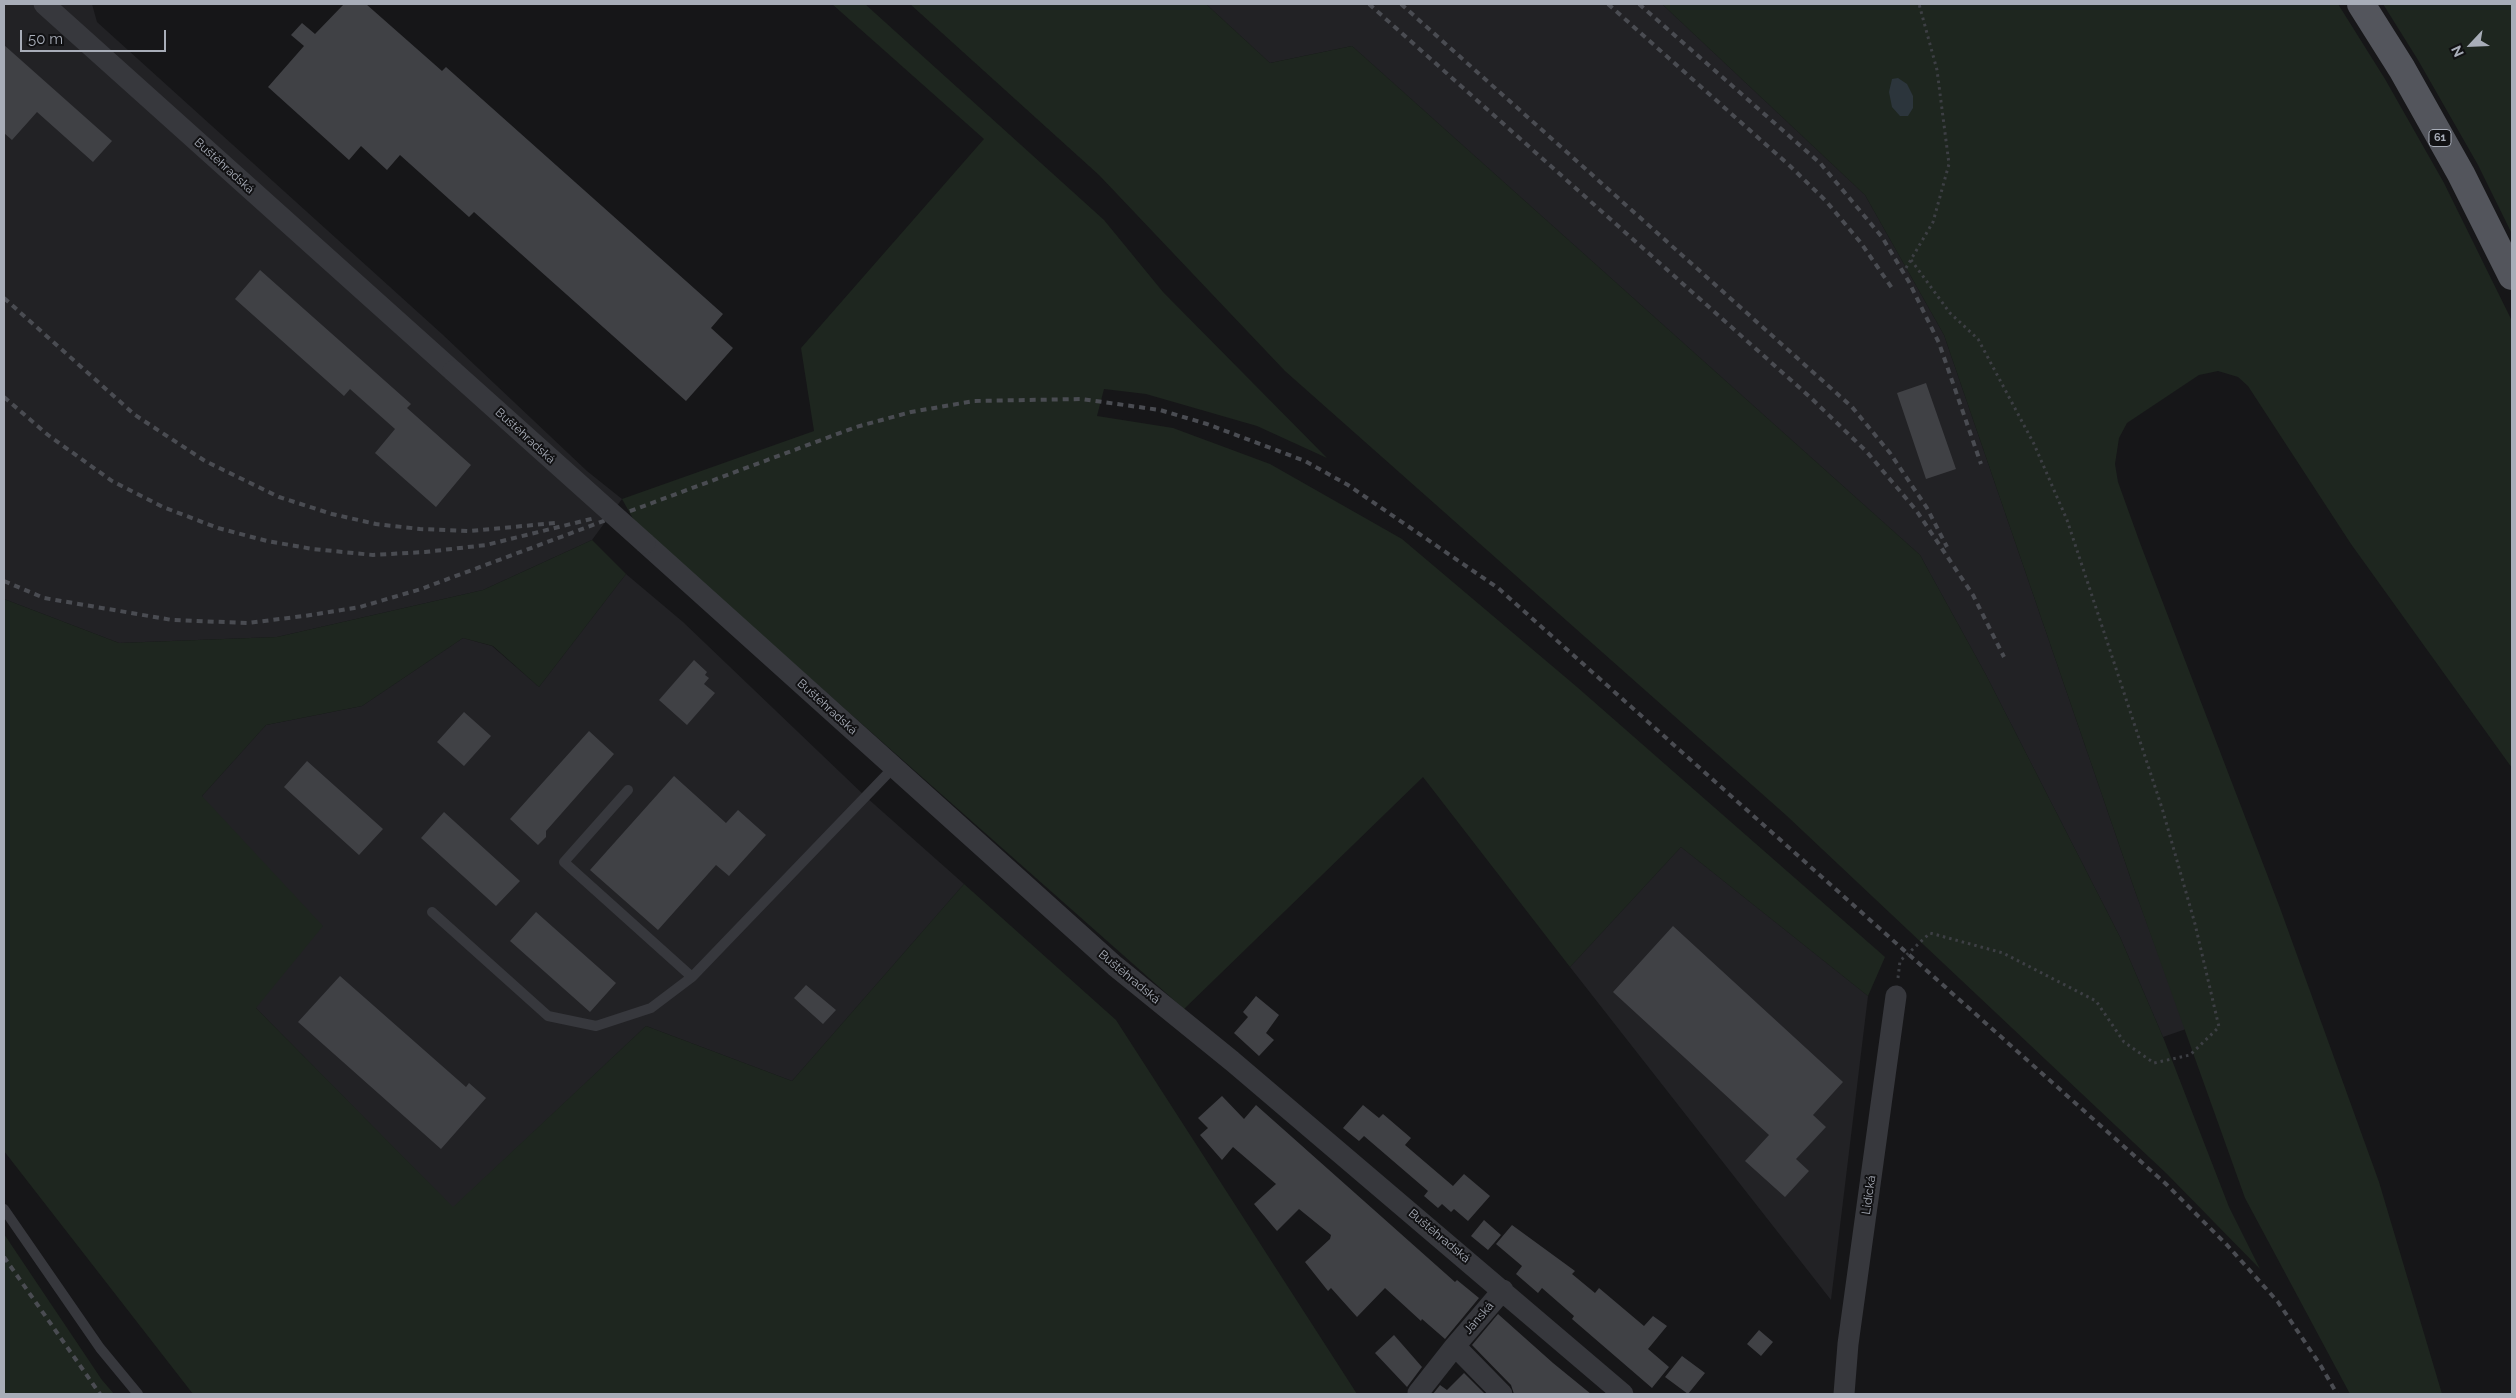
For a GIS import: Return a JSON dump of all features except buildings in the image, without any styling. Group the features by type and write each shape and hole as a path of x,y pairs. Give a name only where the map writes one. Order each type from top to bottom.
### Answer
{"main road":[{"name":"61","path":"2361,4 2402,70 2457,166 2512,276"}],"street":[{"name":"Buštěhradská","path":"50,6 644,544 1115,966 1232,1061 1623,1394"},
{"name":"Lidická","path":"1844,1394 1848,1344 1896,996"},
{"name":"Jánská","path":"1418,1393 1503,1290"},
{"name":"Jánská","path":"1455,1346 1502,1394"}],"lane":[{"path":"432,912 548,1016 596,1026 651,1008 692,977 894,767"},
{"path":"628,790 564,862 692,977"},
{"path":"4,1210 100,1348 138,1394"}],"path":[{"path":"1906,268 1933,222 1949,164 1937,70 1919,4"},
{"path":"1896,996 1900,962 1930,933 2003,953 2096,1001 2124,1042 2154,1063 2190,1055 2219,1027 2195,924 2162,808 2067,520 2034,444 1978,339 1950,313 1911,260"}],"shaded area":[{"path":"4,4 92,4 97,22 442,334 587,471 622,499 592,540 483,590 277,637 119,643 4,599"},
{"path":"832,4 865,4 1104,220 1163,292 1327,458 1257,426 1146,394 1104,389 1097,416 1173,428 1270,464 1402,539 1577,687 1885,957 1868,996 1681,847 1570,967 1423,777 1184,1009 636,524 622,499 814,431 801,348 984,139"},
{"path":"910,4 1206,4 1270,63 1352,46 1920,555 1985,673 2120,937 2163,1037 2229,1207 2260,1269 2167,1174 1787,816 1285,371 1099,175"},
{"path":"1206,4 1662,4 1865,195 1944,335 2135,891 2186,1029 2163,1037 2120,937 1985,673 1920,555 1352,46 1270,63"},
{"path":"1662,4 2338,4 2385,79 2444,183 2512,321 2512,768 2351,544 2248,386 2238,377 2218,371 2199,375 2127,423 2119,438 2115,464 2118,482 2140,543 2280,908 2379,1182 2442,1394 2350,1394 2245,1198 2135,891 1944,335 1865,195"},
{"path":"2383,4 2512,4 2512,234 2478,165 2418,60"},
{"path":"1898,78 1907,84 1913,96 1913,108 1908,116 1900,116 1892,107 1889,92 1892,79"},
{"path":"592,540 626,574 539,687 493,646 463,638 362,706 266,725 202,796 323,926 256,1008 453,1207 646,1026 792,1081 964,884 1116,1020 1357,1394 193,1394 4,1151 4,599 119,643 277,637 483,590"},
{"path":"626,574 683,622 866,797 964,884 792,1081 646,1026 453,1208 255,1007 202,796 266,725 362,706 463,638 492,646 539,687"},
{"path":"1681,847 1868,996 1831,1300 1570,967"},
{"path":"4,1234 102,1380 114,1394 4,1394"}],"railway":[{"path":"1369,4 1811,398 1866,451 1916,510 1973,595 2004,657"},
{"path":"1401,4 1852,407 1890,453 1927,508 1947,547"},
{"path":"1608,4 1790,166 1826,201 1861,243 1894,291"},
{"path":"1639,4 1820,163 1882,237 1909,282 1939,343 1981,464"},
{"path":"4,298 135,415 205,461 279,497 332,514 376,524 420,529 470,531 555,523"},
{"path":"4,397 48,435 112,481 163,507 218,528 267,541 313,549 373,555 425,552 486,545 595,518"},
{"path":"4,581 44,598 172,620 248,623 304,616 360,607 421,589 856,427 911,412 974,401 1081,399 1160,410 1207,424 1305,461 1348,485 1498,588 2166,1184 2227,1245 2278,1302 2321,1366 2337,1394"},
{"path":"4,1257 100,1394"}]}
